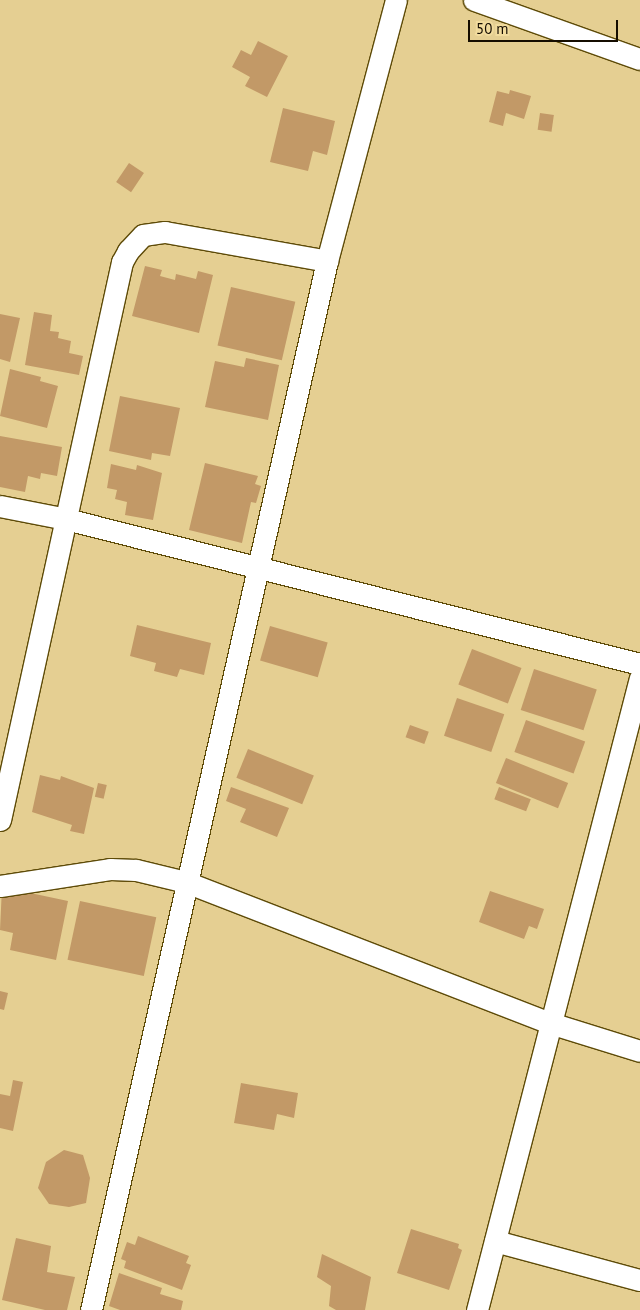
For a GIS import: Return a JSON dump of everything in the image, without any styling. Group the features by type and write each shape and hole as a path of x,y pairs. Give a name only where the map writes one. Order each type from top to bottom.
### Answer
{"street":[{"path":"91,1310 186,882 260,569 327,261 396,0"},
{"path":"474,0 640,59"},
{"path":"0,820 8,746 66,519 122,262 134,242 143,235 165,232 327,261"},
{"path":"0,506 66,519 640,664"},
{"path":"477,1310 640,678"},
{"path":"0,886 110,869 136,870 186,882 550,1024 640,1051"},
{"path":"495,1241 640,1280"}],"building":[{"path":"258,41 288,56 267,97 245,86 250,77 232,67 241,50 251,55"},
{"path":"510,90 531,96 524,119 506,113 503,126 489,122 497,91 509,94"},
{"path":"283,108 335,121 327,155 313,151 308,171 270,162"},
{"path":"540,113 554,115 551,132 538,130"},
{"path":"129,163 144,173 131,192 116,182"},
{"path":"145,266 162,270 160,276 175,280 176,274 196,279 198,271 213,275 199,333 132,316"},
{"path":"231,287 295,302 282,360 218,345"},
{"path":"34,312 52,315 50,331 59,332 58,338 71,341 69,353 83,356 79,375 25,365"},
{"path":"0,314 20,318 10,362 0,359"},
{"path":"246,358 279,365 268,420 205,407 215,361 244,367"},
{"path":"10,369 41,377 40,381 58,386 47,428 0,416"},
{"path":"120,396 180,408 170,456 152,453 151,460 109,451"},
{"path":"0,436 62,447 57,476 41,473 40,479 28,476 25,492 0,487"},
{"path":"205,463 258,476 255,484 261,486 256,503 251,502 242,543 189,530"},
{"path":"111,464 136,470 137,465 162,473 153,520 125,515 127,502 115,499 117,490 107,488"},
{"path":"137,625 211,643 204,675 180,669 177,677 154,671 156,663 130,656"},
{"path":"270,626 328,643 318,677 260,661"},
{"path":"472,649 521,668 508,703 458,684"},
{"path":"534,669 597,689 583,730 521,710"},
{"path":"457,698 504,714 491,752 444,736"},
{"path":"526,720 585,742 574,773 514,752"},
{"path":"410,725 429,732 424,744 406,737"},
{"path":"248,749 314,776 302,804 236,778"},
{"path":"506,758 568,783 558,808 496,783"},
{"path":"40,775 60,780 61,776 94,788 84,834 70,831 72,825 32,812"},
{"path":"98,783 107,785 104,799 95,797"},
{"path":"231,787 289,808 277,837 240,822 246,809 226,801"},
{"path":"499,787 531,799 526,811 494,799"},
{"path":"2,887 68,901 56,960 10,950 13,933 0,930"},
{"path":"490,891 544,909 537,929 529,926 524,939 479,922"},
{"path":"80,901 156,917 144,976 68,960"},
{"path":"0,991 8,993 4,1010 0,1009"},
{"path":"13,1080 23,1082 13,1131 0,1128 0,1094 10,1096"},
{"path":"241,1083 298,1093 294,1118 277,1114 274,1130 234,1123"},
{"path":"64,1150 83,1155 90,1178 86,1203 69,1207 49,1204 38,1188 46,1162"},
{"path":"411,1229 459,1244 458,1248 462,1250 449,1290 397,1273"},
{"path":"138,1236 189,1256 186,1263 191,1265 182,1290 124,1268 126,1261 121,1259 127,1242 135,1245"},
{"path":"16,1238 51,1246 47,1272 75,1277 67,1310 45,1310 2,1300"},
{"path":"322,1254 371,1277 365,1310 336,1310 329,1306 331,1286 317,1277"},
{"path":"119,1273 162,1288 160,1294 183,1301 181,1310 120,1310 109,1306"}]}
